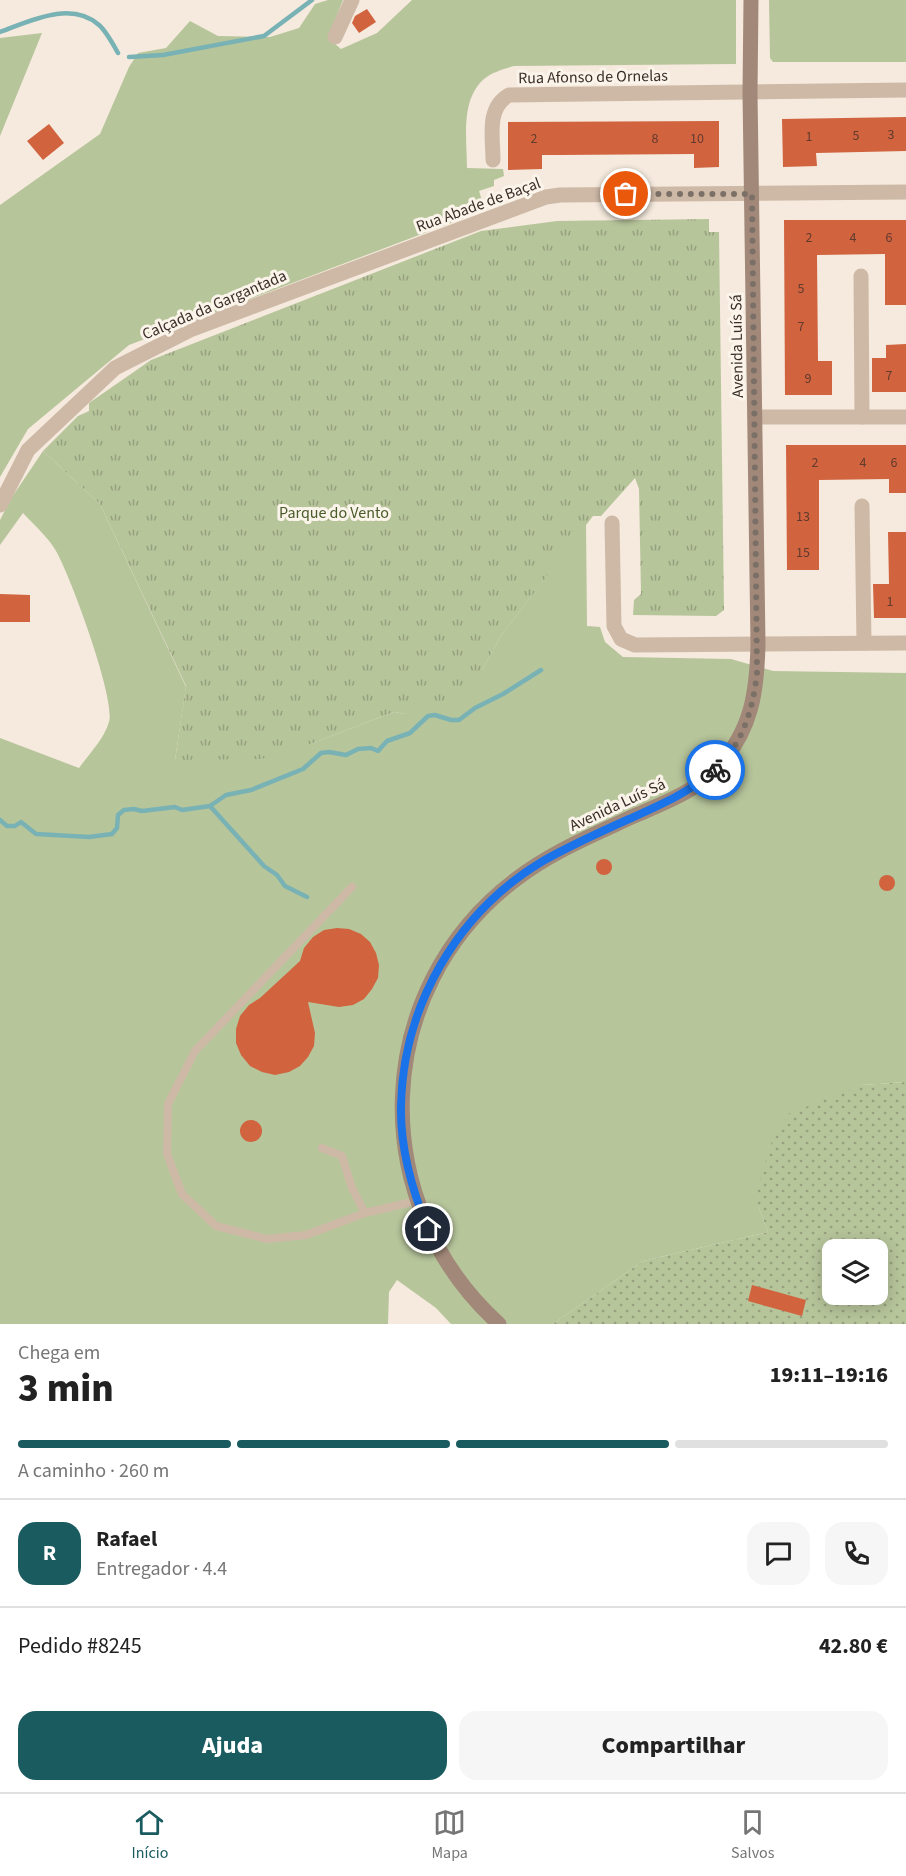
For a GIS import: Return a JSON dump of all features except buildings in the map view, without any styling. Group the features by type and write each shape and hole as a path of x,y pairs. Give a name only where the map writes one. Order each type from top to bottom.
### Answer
{"street":[{"path":"335,37 352,0"},
{"name":"Avenida Luís Sá","path":"499,1324 477,1302 452,1271 437,1247 416,1201 406,1163 401,1106 410,1038 424,997 449,950 467,925 514,880 542,861 584,839 700,783 718,767 733,748 750,713 757,673 758,644 750,0"},
{"name":"Rua Afonso de Ornelas","path":"493,160 494,110 509,95 906,90"},
{"name":"Rua Abade de Baçal","path":"329,277 546,197 560,195 906,192"},
{"path":"861,276 862,417"},
{"name":"Calçada da Gargantada","path":"0,505 28,450 115,368 190,330 329,277"},
{"path":"755,417 906,417"},
{"path":"862,506 864,643"},
{"path":"612,523 614,626 621,639 635,645 906,643"}],"lane":[{"path":"352,886 195,1051 168,1104 167,1154 182,1194 216,1226 267,1239 306,1235 365,1213 416,1201"},
{"path":"322,1148 342,1156 352,1188 365,1213"}],"green space":[{"path":"328,0 343,0 328,38 341,49 377,33 412,0 736,0 736,64 514,66 491,74 476,88 471,98 466,133 467,168 503,169 504,176 494,180 494,186 479,191 485,210 129,345 28,429 0,477 0,205 100,134 129,67 138,53 166,48 190,21 218,36 270,37 299,28 315,4"},
{"path":"769,0 906,0 906,62 773,62 770,58"},
{"path":"42,33 0,136 0,38"},
{"name":"Parque do Vento","path":"709,219 709,232 719,232 724,610 716,616 633,615 634,600 641,594 639,489 635,478 601,516 593,516 500,637 483,669 459,696 405,714 394,712 313,743 261,759 175,760 186,686 100,504 43,451 78,416 89,411 89,403 151,360 481,231 557,221"},
{"path":"43,451 100,504 186,687 175,760 313,743 394,712 405,714 483,669 500,637 586,524 587,626 600,627 605,642 623,657 731,659 773,671 906,673 906,1082 862,1085 758,1206 768,1232 643,1261 553,1324 451,1324 436,1308 397,1280 389,1292 388,1324 0,1324 0,738 79,768 100,740 109,722 106,689 99,664 81,610 56,551 23,513 0,545 0,520 12,497"},
{"path":"906,1082 906,1324 553,1324 643,1261 768,1232 758,1206 758,1186 773,1138 788,1114 862,1085"}],"waterway":[{"path":"129,57 163,55 264,36 312,0"},
{"path":"0,32 37,18 63,13 76,14 99,25 118,53"},
{"path":"0,820 7,826 15,826 21,822 36,834 89,837 112,834 117,828 118,815 124,810 142,811 175,807 182,810 210,806 226,795 251,790 303,769 321,753 346,755 358,749 371,748 378,751 387,741 410,733 428,716 435,715 459,720 475,708 503,694 541,670"},
{"path":"210,806 285,886 307,897"}],"way so far":[{"path":"626,194 752,194 757,673 753,703 747,724 733,748 715,770"}],"route":[{"path":"428,1229 416,1201 406,1163 401,1106 410,1038 424,997 449,950 467,925 486,905 514,880 542,861 670,800 700,783 715,770"}]}
